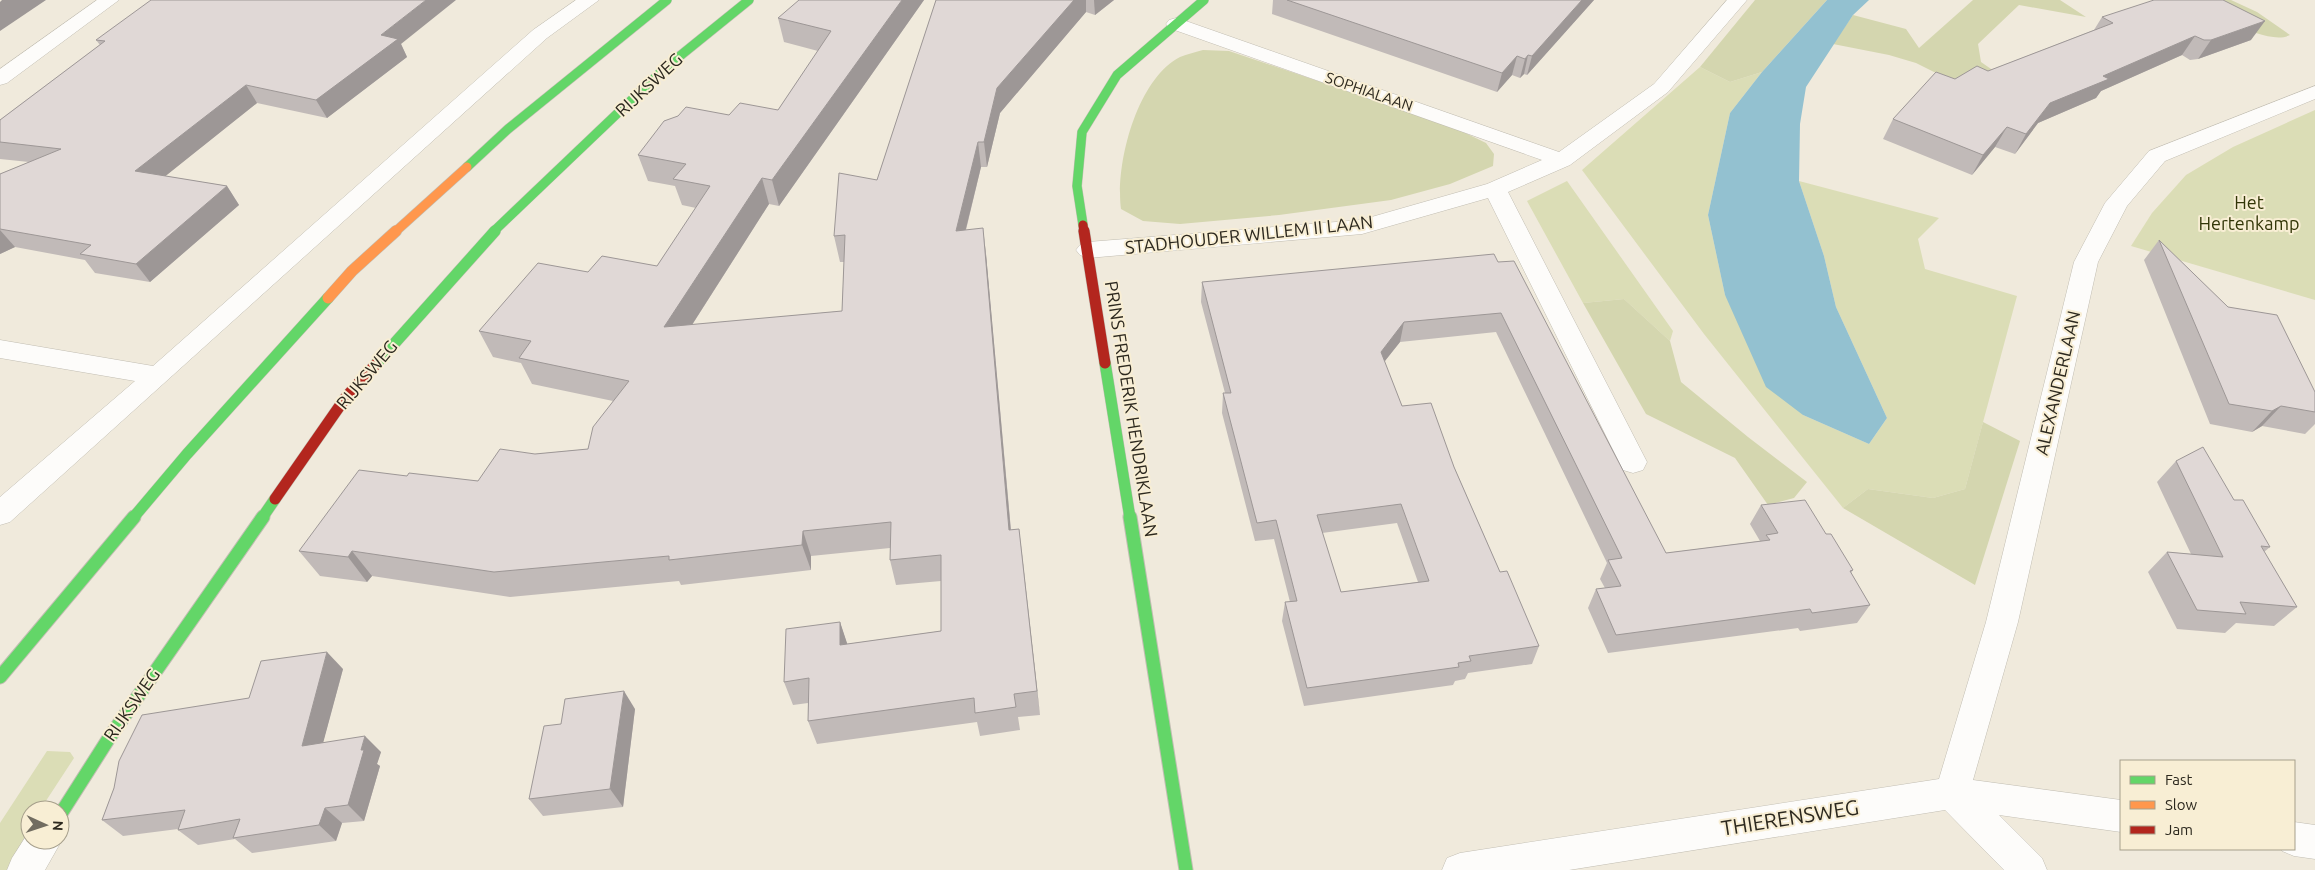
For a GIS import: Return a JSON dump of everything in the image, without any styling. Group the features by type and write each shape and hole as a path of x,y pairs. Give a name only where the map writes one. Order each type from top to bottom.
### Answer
{"street":[{"path":"0,79 109,0"},
{"path":"0,514 158,376 540,34 589,0"},
{"path":"0,677 186,454 352,271 508,129 667,0"},
{"name":"RIJKSWEG","path":"70,800 110,738 346,397 480,246 665,68 749,0"},
{"name":"PRINS FREDERIK HENDRIKLAAN","path":"1186,870 1077,186 1082,132 1117,75 1204,0"},
{"name":"STADHOUDER WILLEM II LAAN","path":"1088,250 1362,228 1495,189 1562,160 1661,88 1737,0"},
{"name":"SOPHIALAAN","path":"1176,24 1562,160"},
{"name":"ALEXANDERLAAN","path":"1952,793 2002,622 2086,262 2117,203 2156,156 2315,92"},
{"path":"1495,189 1633,462"},
{"path":"0,349 158,376"},
{"path":"1952,793 2029,870"},
{"name":"THIERENSWEG","path":"1460,870 1952,793 2120,816"},
{"path":"2295,839 2315,842"},
{"path":"25,870 38,850"}],"green space":[{"path":"1755,0 1827,0 1762,72 1730,82 1700,67"},
{"path":"1973,0 2060,0 2086,17 2019,5 1978,44 1981,62 2004,78 1954,82 1916,63 1889,55 1833,44 1853,15 1906,29 1919,48"},
{"path":"2189,0 2231,0 2257,12 2290,35 2280,37 2268,36 2254,32"},
{"path":"1203,50 1229,51 1451,126 1486,143 1494,154 1493,166 1450,184 1391,200 1279,215 1180,224 1143,221 1121,209 1122,169 1132,124 1152,84 1165,68 1180,57"},
{"path":"1700,67 1730,82 1762,72 1730,113 1708,215 1725,295 1803,415 1869,444 1887,418 1836,307 1824,256 1799,181 1939,218 1918,239 1925,269 2017,296 1965,489 1933,498 1868,489 1843,508 1704,334 1582,170"},
{"name":"Het Hertenkamp","path":"2315,110 2315,300 2131,246 2152,213 2186,175 2233,147"},
{"path":"1567,181 1673,331 1670,341 1624,299 1583,303 1527,201"},
{"path":"1624,299 1670,341 1681,382 1807,482 1794,498 1768,505 1735,458 1646,414 1583,303"},
{"path":"1983,422 2020,441 1975,585 1843,508 1868,489 1933,498 1965,489"},
{"path":"47,751 70,752 74,758 47,800 20,800 20,846 7,870 0,870 0,823"}],"water":[{"path":"1827,0 1869,0 1853,15 1806,87 1800,124 1799,181 1824,256 1836,307 1887,418 1869,444 1803,415 1766,387 1725,295 1708,215 1730,113 1762,72"}],"building":[{"path":"151,0 426,0 381,35 398,39 316,100 246,85 135,171 227,186 136,264 80,254 91,245 0,229 0,174 61,149 0,142 0,120 105,41 96,40"},
{"path":"799,0 902,0 772,180 762,178 664,327 842,311 845,235 834,236 839,173 877,180 936,0 1074,0 997,88 984,142 978,142 956,231 983,228 1009,530 1019,529 1037,691 1014,694 1016,707 975,713 974,698 808,721 809,678 784,682 786,629 840,622 840,645 941,631 941,555 890,560 891,522 803,531 802,545 669,560 669,556 494,572 352,551 348,557 299,551 359,470 407,476 409,473 478,481 500,449 535,454 588,449 593,427 629,381 519,358 531,341 479,331 538,263 588,272 602,256 657,266 710,186 673,179 686,164 638,155 664,121 678,116 686,107 729,115 740,103 778,110 831,31 778,18"},
{"path":"1287,0 1582,0 1532,56 1528,55 1525,59 1517,56 1502,73"},
{"path":"2154,0 2223,0 2265,21 2211,40 2204,40 2195,36 2103,76 2109,79 2050,103 2026,134 2007,127 1983,155 1893,119 1936,72 1955,79 1977,66 1988,71 2113,23 2102,17"},
{"path":"2159,240 2228,307 2277,315 2315,392 2315,412 2281,406 2272,411 2229,404"},
{"path":"1494,254 1498,262 1514,261 1666,553 1770,540 1766,535 1778,533 1761,505 1805,500 1826,534 1831,534 1853,570 1850,571 1870,605 1812,613 1810,609 1616,635 1596,589 1621,586 1608,560 1622,558 1501,313 1404,322 1381,352 1402,406 1431,403 1454,467 1500,572 1507,571 1539,646 1469,656 1471,661 1458,663 1459,667 1307,688 1285,602 1297,601 1276,520 1257,523 1223,393 1231,393 1202,282","holes":["1401,504 1429,581 1341,592 1317,515"]},
{"path":"2203,447 2234,500 2243,500 2270,547 2261,546 2297,607 2240,602 2246,614 2197,610 2167,552 2223,557 2176,461"},
{"path":"327,652 302,746 365,736 361,750 364,750 348,805 325,808 319,825 233,838 240,819 178,830 185,810 102,820 114,788 119,761 142,715 249,698 261,661"},
{"path":"624,691 610,789 529,799 544,726 561,724 565,699"}],"traffic: fast":[{"path":"467,167 508,129 667,0"},
{"path":"376,364 480,245 665,68 749,0"},
{"path":"1083,225 1077,186 1082,132 1117,75 1204,0"},
{"path":"0,677 187,454 328,298"},
{"path":"1105,363 1186,870"},
{"path":"70,800 109,738 275,499"}],"traffic: slow":[{"path":"328,298 352,271 467,167"}],"traffic: jam":[{"path":"1083,225 1105,363"},
{"path":"275,499 346,397 376,364"}]}
